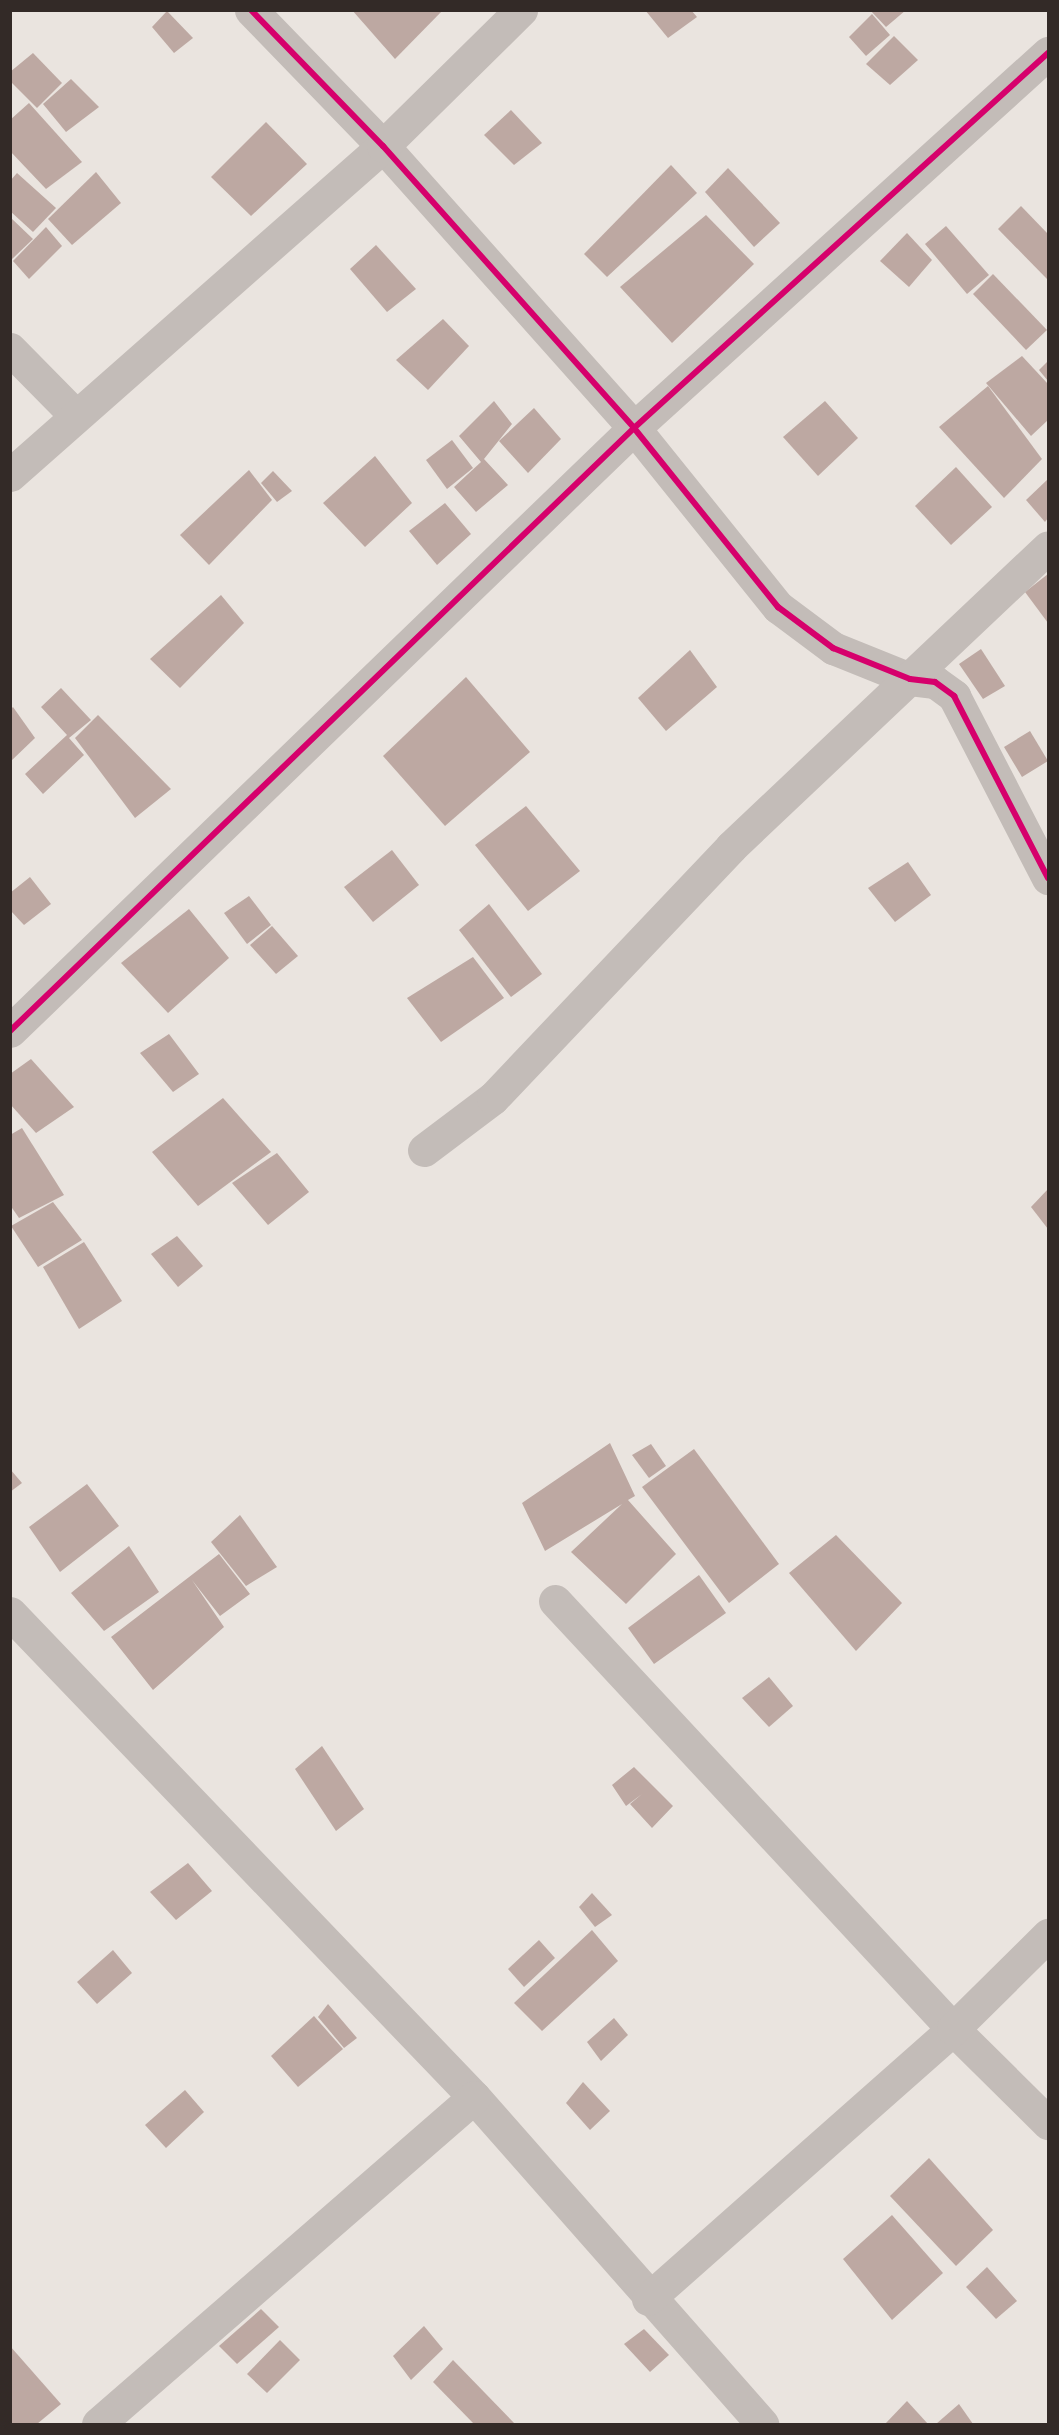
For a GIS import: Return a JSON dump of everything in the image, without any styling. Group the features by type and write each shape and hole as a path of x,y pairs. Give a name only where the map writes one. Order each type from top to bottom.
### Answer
{"street":[{"path":"251,10 383,146 634,428 778,607 833,648 910,679 934,682 954,696 1048,878"},
{"path":"10,475 75,415 383,146 521,10"},
{"path":"10,1031 634,428 1048,52"},
{"path":"10,349 75,415"},
{"path":"424,1150 493,1098 731,847 1048,547"},
{"path":"555,1601 953,2029 1048,2123"},
{"path":"10,1613 474,2097 648,2299 762,2424"},
{"path":"648,2299 953,2029 1048,1935"},
{"path":"98,2424 474,2097"}],"building":[{"path":"352,10 443,10 395,59"},
{"path":"645,10 691,10 697,17 668,38"},
{"path":"870,10 906,10 886,27"},
{"path":"167,11 193,38 174,53 152,27"},
{"path":"872,14 890,35 866,56 849,37"},
{"path":"894,36 918,60 890,85 866,64"},
{"path":"33,53 62,83 37,108 10,81 10,72"},
{"path":"71,79 99,107 66,132 43,104"},
{"path":"29,103 82,162 46,189 10,151 10,120"},
{"path":"511,110 542,143 514,165 484,135"},
{"path":"266,122 307,164 251,216 211,177"},
{"path":"671,165 697,193 607,277 584,254"},
{"path":"728,168 780,223 754,247 705,192"},
{"path":"96,172 121,203 72,245 48,219"},
{"path":"17,173 56,208 33,232 10,211 10,181"},
{"path":"1021,206 1048,234 1047,279 998,229"},
{"path":"706,215 754,264 672,343 620,287"},
{"path":"10,217 33,239 10,261"},
{"path":"946,226 989,275 967,294 925,244"},
{"path":"46,227 62,246 29,279 13,261"},
{"path":"907,233 932,260 909,287 880,261"},
{"path":"376,245 416,289 387,312 350,269"},
{"path":"993,274 1047,330 1026,350 973,294"},
{"path":"443,319 469,346 428,390 396,360"},
{"path":"1022,356 1048,384 1048,420 1031,436 986,383"},
{"path":"1048,361 1048,381 1039,370"},
{"path":"988,386 1042,459 1004,498 939,427"},
{"path":"494,401 512,424 484,459 508,485 476,512 454,487 481,462 459,436"},
{"path":"825,401 858,438 818,476 783,437"},
{"path":"534,408 561,439 528,473 499,441"},
{"path":"452,440 473,468 447,489 426,460"},
{"path":"375,456 412,503 365,547 323,503"},
{"path":"956,467 992,507 951,545 915,506"},
{"path":"249,470 272,500 209,565 180,535"},
{"path":"273,471 292,491 277,502 261,483"},
{"path":"1048,479 1048,518 1045,522 1026,500"},
{"path":"445,503 471,534 437,565 409,531"},
{"path":"1048,574 1048,623 1025,592"},
{"path":"221,595 244,623 180,688 150,659"},
{"path":"981,649 1005,686 983,699 959,664"},
{"path":"690,650 717,687 666,731 638,698"},
{"path":"466,677 530,752 445,826 383,756"},
{"path":"61,688 91,720 69,738 84,755 43,794 25,774 67,735 41,707"},
{"path":"13,707 35,738 10,762 10,710"},
{"path":"98,715 171,789 135,818 75,738"},
{"path":"1030,731 1048,761 1022,777 1004,747"},
{"path":"526,806 580,871 528,911 475,845"},
{"path":"392,850 419,885 373,922 344,887"},
{"path":"908,862 931,895 895,922 868,888"},
{"path":"30,877 51,904 24,925 10,910 10,893"},
{"path":"249,896 271,925 247,944 224,913"},
{"path":"489,904 542,974 511,997 459,930"},
{"path":"189,909 229,958 168,1013 121,963"},
{"path":"272,926 298,956 276,974 250,945"},
{"path":"473,957 504,998 441,1042 407,998"},
{"path":"169,1034 199,1074 173,1092 140,1053"},
{"path":"31,1059 74,1107 36,1133 10,1104 10,1074"},
{"path":"223,1098 271,1152 198,1206 152,1152"},
{"path":"22,1128 64,1195 19,1218 10,1205 10,1135"},
{"path":"277,1153 309,1192 268,1225 232,1183"},
{"path":"1048,1189 1048,1229 1031,1207"},
{"path":"53,1202 82,1240 38,1267 11,1226"},
{"path":"177,1236 203,1266 178,1287 151,1254"},
{"path":"84,1242 122,1301 79,1329 43,1267"},
{"path":"610,1443 635,1496 628,1500 676,1554 626,1604 571,1552 622,1504 545,1551 522,1503"},
{"path":"651,1444 666,1466 649,1478 632,1455"},
{"path":"694,1449 779,1564 729,1603 642,1487"},
{"path":"10,1469 22,1483 10,1492"},
{"path":"87,1484 119,1526 60,1572 29,1527"},
{"path":"240,1515 277,1567 246,1586 211,1542"},
{"path":"836,1535 902,1603 856,1651 789,1573"},
{"path":"129,1546 159,1592 104,1631 71,1593"},
{"path":"219,1554 250,1594 220,1616 192,1580 224,1627 153,1690 111,1637"},
{"path":"699,1575 726,1613 654,1664 628,1628"},
{"path":"769,1677 793,1706 769,1727 742,1698"},
{"path":"322,1746 364,1809 336,1831 295,1769"},
{"path":"634,1767 673,1806 652,1828 630,1804 642,1794 626,1806 612,1785"},
{"path":"188,1863 212,1891 176,1920 150,1892"},
{"path":"592,1893 612,1915 595,1927 579,1907"},
{"path":"592,1930 618,1961 542,2031 514,2003"},
{"path":"539,1940 555,1958 524,1987 508,1969"},
{"path":"113,1950 132,1973 97,2004 77,1982"},
{"path":"328,2004 357,2038 344,2048 318,2017"},
{"path":"314,2016 343,2049 298,2087 271,2056"},
{"path":"614,2018 628,2035 601,2061 587,2042"},
{"path":"583,2082 610,2111 590,2130 566,2103"},
{"path":"185,2090 204,2112 166,2148 145,2125"},
{"path":"929,2158 993,2230 956,2266 890,2196"},
{"path":"892,2215 943,2273 892,2320 843,2259"},
{"path":"987,2267 1017,2301 996,2319 966,2287"},
{"path":"261,2309 279,2327 237,2364 219,2346"},
{"path":"424,2326 443,2349 411,2380 393,2356"},
{"path":"644,2329 669,2355 650,2372 624,2344"},
{"path":"280,2340 300,2360 267,2393 247,2374"},
{"path":"10,2346 61,2404 37,2424 10,2424"},
{"path":"453,2360 515,2424 474,2424 433,2382"},
{"path":"907,2401 928,2424 885,2424"},
{"path":"959,2404 973,2424 936,2424"}],"cycle path":[{"path":"251,10 383,146 634,428 778,607 833,648 910,679 935,682 954,696 1048,878"},
{"path":"10,1031 634,428 1048,53"}]}
